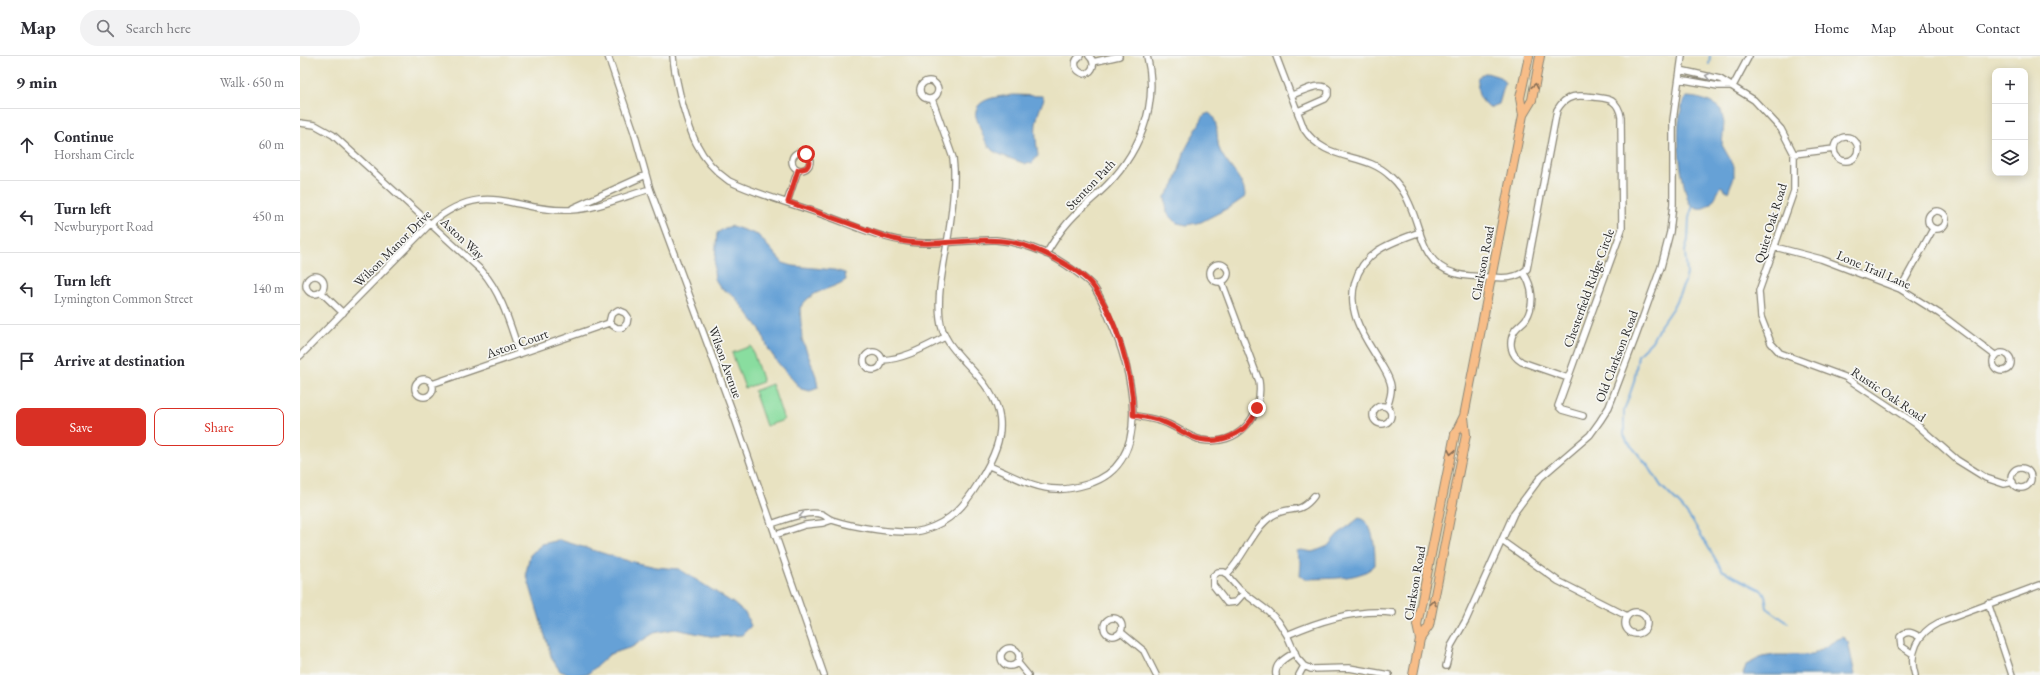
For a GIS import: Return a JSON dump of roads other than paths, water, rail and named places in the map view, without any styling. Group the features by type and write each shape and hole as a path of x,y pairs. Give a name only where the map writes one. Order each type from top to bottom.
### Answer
{"main road":[{"name":"Clarkson Road","path":"1523,115 1520,98 1529,56"},
{"name":"Clarkson Road","path":"1413,675 1420,640 1417,625 1455,434 1464,416 1523,115 1532,100 1540,56"}],"street":[{"name":"Wilson Avenue","path":"608,56 634,132 650,189 733,412 824,675"},
{"path":"673,56 673,67 688,126 694,141 719,175 729,181 899,241 947,244 976,241 1012,242 1046,254 1066,265 1092,285 1101,299 1116,333 1127,366 1133,400 1133,415 1131,432 1123,456 1110,473 1092,483 1067,489 1048,488 989,466"},
{"path":"1080,56 1076,60 1075,66 1081,73 1090,71 1094,62"},
{"path":"1089,56 1094,62"},
{"path":"1094,62 1119,56"},
{"name":"Stenton Path","path":"1046,254 1064,227 1119,172 1135,148 1145,126 1151,102 1152,84 1147,56"},
{"path":"1276,56 1304,129 1317,145 1337,154 1370,164 1390,176 1410,203 1428,254 1434,262 1454,273 1513,278 1523,272 1529,280 1532,292 1526,318 1512,336 1512,352 1516,358 1522,362 1568,378"},
{"name":"Old Clarkson Road","path":"1446,666 1451,646 1514,513 1530,489 1553,465 1590,435 1609,407 1653,290 1670,232 1673,197 1672,120 1682,56"},
{"path":"1679,79 1718,86 1733,86 1749,56"},
{"name":"Quiet Oak Road","path":"1680,70 1720,79 1754,100 1767,112 1785,136 1794,154 1794,191 1760,291 1761,317"},
{"path":"1292,95 1320,86 1324,86 1328,89 1328,95 1325,99 1298,111"},
{"name":"Chesterfield Ridge Circle","path":"1523,272 1530,262 1557,110 1561,102 1569,97 1577,95 1611,100 1616,105 1621,117 1622,229 1558,406 1562,410 1583,416"},
{"path":"771,524 814,514 823,514 832,520 900,532 909,533 924,530 943,523 961,509 989,466 1001,433 998,408 989,388 951,347 945,337 940,321 939,300 947,244 954,169 953,158 932,99"},
{"name":"Aston Way","path":"300,124 314,125 334,135 431,223 490,280 499,297 520,354"},
{"path":"1848,138 1856,143 1858,150 1854,159 1846,161 1839,158 1834,149 1840,139 1848,138"},
{"path":"1794,154 1834,149"},
{"path":"788,202 798,170"},
{"name":"Wilson Manor Drive","path":"569,210 646,175"},
{"name":"Wilson Manor Drive","path":"300,356 431,223 444,212 460,204 483,198 553,209 569,210 590,207 650,189"},
{"path":"1900,289 1933,229"},
{"path":"1387,407 1391,397 1391,386 1387,375 1354,316 1351,297 1357,276 1368,258 1383,246 1420,232"},
{"name":"Lone Trail Lane","path":"1775,247 1821,259 1900,289 1940,314 1996,356"},
{"path":"1133,415 1161,421 1192,437 1212,441 1237,433 1245,428 1255,415 1260,398 1259,381 1222,282"},
{"path":"322,292 344,313"},
{"name":"Rustic Oak Road","path":"1761,317 1771,343 1780,353 1845,377 1916,424 1957,460 1980,475 2004,484 2013,482"},
{"name":"Aston Court","path":"432,384 609,323"},
{"path":"882,360 905,356 945,337"},
{"path":"1227,574 1238,562 1264,522 1278,512 1306,506 1314,496"},
{"path":"775,535 805,525 823,523 832,520"},
{"path":"1502,541 1558,581 1627,616"},
{"path":"1244,593 1236,602 1227,602 1212,581 1215,573 1221,571 1227,574 1244,593 1268,611 1287,635 1304,666 1321,670 1340,668 1389,675"},
{"path":"1915,675 1912,661 1920,637 1925,630 1938,623 1988,603 2040,585"},
{"path":"1988,603 2012,675"},
{"path":"1287,635 1329,619 1376,612 1393,613"},
{"path":"1121,632 1144,651 1156,675"},
{"path":"1914,654 1901,646 1900,637 1904,633 1909,632 1920,637"},
{"path":"1276,675 1278,664 1295,652"},
{"path":"1018,663 1028,675"},
{"path":"1299,675 1304,666"}],"water":[{"path":"1487,73 1500,77 1505,83 1499,104 1489,108 1480,98 1478,91 1479,77"},
{"path":"1014,95 1042,96 1044,99 1036,121 1038,156 1032,163 1026,164 1003,156 992,150 985,140 976,117 978,106 986,100"},
{"path":"1686,97 1705,100 1714,104 1721,110 1724,123 1722,145 1734,166 1734,177 1728,192 1721,186 1712,202 1704,208 1695,207 1689,203 1680,164 1678,134 1679,120"},
{"path":"1209,113 1216,124 1219,148 1242,184 1245,197 1232,206 1201,222 1187,225 1177,223 1167,213 1165,197 1175,183 1185,150 1204,115"},
{"path":"732,226 758,235 783,263 793,266 834,270 845,273 846,280 810,297 800,308 802,339 816,376 818,388 810,391 801,389 778,363 769,350 760,329 734,296 720,287 715,279 714,272 717,233"},
{"path":"1359,518 1368,525 1371,531 1374,545 1375,565 1361,574 1342,578 1305,579 1300,576 1301,562 1296,551 1301,550 1313,552 1328,546 1337,535"},
{"path":"560,540 625,560 656,567 679,569 733,603 746,614 751,626 742,635 715,637 675,629 654,633 632,647 610,654 589,673 570,675 560,671 552,659 526,573 530,555 542,544"},
{"path":"1843,637 1848,642 1855,675 1743,675 1746,665 1762,657 1775,655 1812,655"}],"waterway":[{"path":"1709,64 1710,56"},
{"path":"1693,205 1689,218 1688,240 1685,251 1687,274 1685,282 1673,307 1652,341 1638,355 1634,382 1624,411 1624,435 1627,441 1649,467 1661,486 1682,507 1693,522 1722,570 1761,590 1765,595 1767,608 1788,623"}]}
